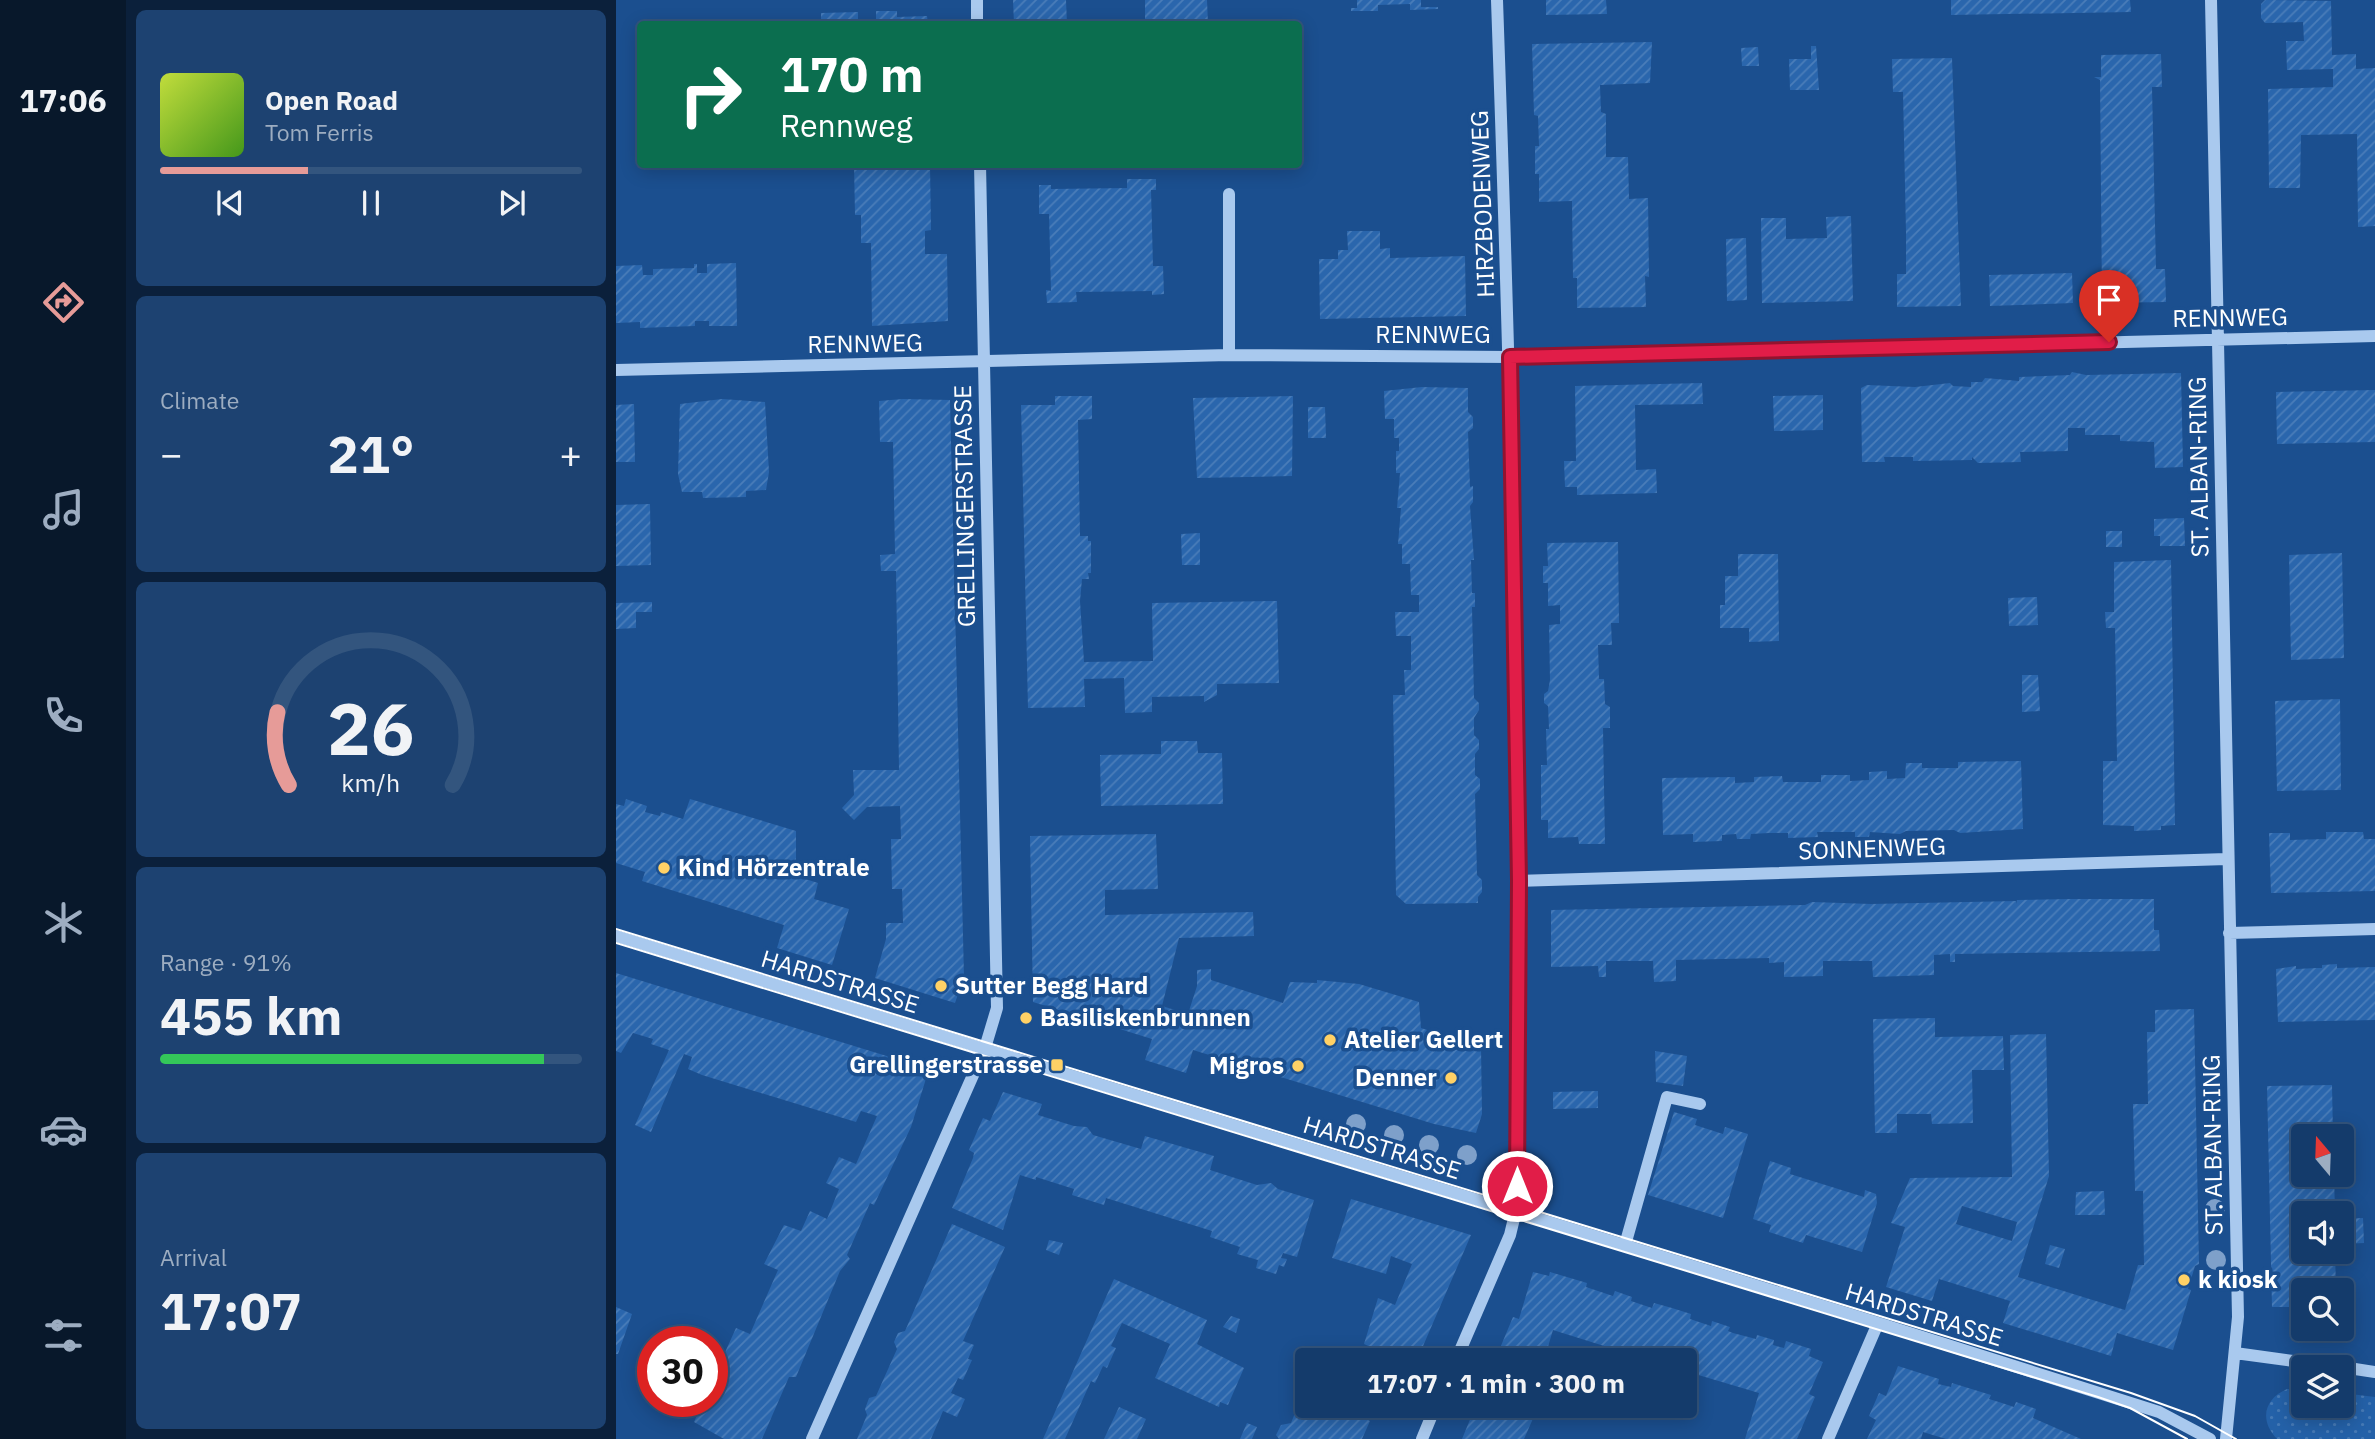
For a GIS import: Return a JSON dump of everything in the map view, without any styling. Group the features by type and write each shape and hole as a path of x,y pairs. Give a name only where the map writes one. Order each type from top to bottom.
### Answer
{"street":[{"path":"977,0 977,21"},
{"name":"HIRZBODENWEG","path":"1461,1348 1510,1235 1516,1212 1519,881 1510,357 1497,0"},
{"name":"ST. ALBAN-RING","path":"2211,0 2238,1317 2226,1439"},
{"name":"GRELLINGERSTRASSE","path":"812,1439 985,1048 997,1008 980,168"},
{"path":"1228,194 1229,355"},
{"name":"RENNWEG","path":"616,370 1229,355 1510,357 2375,336"},
{"name":"SONNENWEG","path":"1519,881 2227,859"},
{"path":"2229,933 2375,929"},
{"name":"HARDSTRASSE","path":"616,936 1878,1323 2158,1412 2210,1439"},
{"path":"1625,1245 1667,1097 1700,1104"},
{"path":"1828,1439 1878,1323"},
{"path":"2235,1353 2291,1361"},
{"path":"2354,1369 2375,1372"},
{"path":"1422,1439 1431,1418"}],"shaded area":[{"path":"2291,1389 2291,1418 2354,1418 2354,1394 2375,1397 2375,1439 2277,1439 2271,1432 2266,1417 2269,1404 2279,1393"}],"building":[{"path":"1013,0 1066,0 1067,21 1014,21"},
{"path":"1145,0 1207,0 1208,21 1145,21"},
{"path":"1357,0 1421,0 1421,7 1438,9 1410,10 1410,4 1378,5 1378,11 1351,11 1351,8 1357,8"},
{"path":"1546,0 1606,0 1607,14 1546,15"},
{"path":"1951,0 2130,0 2131,12 1951,15"},
{"path":"2265,0 2331,1 2332,55 2356,54 2356,69 2375,68 2375,226 2358,227 2357,134 2301,135 2300,188 2269,188 2268,89 2333,87 2333,69 2287,70 2286,41 2304,41 2303,22 2265,23 2261,18 2261,4"},
{"path":"876,11 897,11 897,17 927,16 928,21 876,21"},
{"path":"858,12 858,21 803,21 821,19 821,13"},
{"path":"1652,42 1650,83 1600,85 1601,112 1606,114 1606,157 1628,157 1629,199 1648,198 1649,277 1645,276 1646,307 1577,308 1577,278 1573,278 1572,201 1539,202 1539,174 1535,174 1535,146 1539,146 1538,116 1534,115 1532,44"},
{"path":"1811,46 1816,46 1819,90 1790,90 1789,59 1811,59"},
{"path":"1758,47 1759,66 1742,66 1741,48"},
{"path":"2161,54 2162,87 2152,87 2156,269 2165,269 2166,302 2102,303 2100,80 2094,77 2101,77 2101,55"},
{"path":"1952,58 1961,306 1897,307 1897,274 1906,274 1906,233 1903,92 1893,92 1892,59"},
{"path":"854,168 930,168 931,230 925,231 925,254 947,254 948,321 872,326 871,243 861,243 861,215 855,215"},
{"path":"1127,179 1156,179 1156,190 1151,190 1153,266 1163,266 1164,294 1152,295 1152,291 1076,292 1077,302 1047,303 1046,290 1051,291 1049,214 1039,214 1039,185 1051,185 1051,189 1127,188"},
{"path":"1851,216 1853,301 1762,303 1761,218 1786,218 1786,239 1827,238 1826,217"},
{"path":"1347,231 1380,231 1380,249 1390,248 1390,258 1465,256 1466,316 1320,319 1319,259 1338,259 1338,250 1348,250"},
{"path":"1746,238 1747,300 1727,301 1726,239"},
{"path":"736,263 737,326 709,326 709,321 695,321 695,326 640,328 640,322 616,323 616,266 642,265 643,275 653,275 653,269 694,268 694,264 697,264 697,273 707,273 707,264"},
{"path":"2072,273 2073,303 1990,306 1989,275"},
{"path":"2072,372 2086,375 2181,373 2183,467 2155,468 2154,442 2120,441 2120,435 2085,435 2085,428 2068,428 2068,451 2020,452 2021,462 1978,463 1972,457 1972,460 1913,461 1913,457 1884,457 1885,462 1862,462 1861,388 1867,385 1915,387 1950,383 1953,386 1971,387 1971,382 1982,382 1985,378 2019,381 2019,377 2070,375"},
{"path":"1702,383 1703,404 1635,405 1636,470 1656,469 1657,493 1577,495 1577,487 1565,487 1564,461 1576,461 1575,386"},
{"path":"1422,387 1468,388 1468,412 1473,417 1473,428 1468,432 1470,487 1473,486 1473,502 1470,506 1474,560 1471,560 1472,593 1475,593 1475,607 1472,607 1474,698 1479,703 1479,710 1474,718 1474,735 1479,740 1479,749 1475,754 1475,775 1480,779 1480,789 1475,794 1477,875 1482,880 1478,903 1406,904 1396,895 1393,695 1405,695 1404,670 1411,670 1411,636 1396,636 1395,612 1419,612 1419,595 1411,595 1410,564 1402,564 1402,544 1398,544 1401,508 1397,508 1400,473 1396,473 1396,451 1399,451 1399,438 1394,438 1394,419 1385,419 1384,391"},
{"path":"2375,390 2375,442 2277,444 2276,392"},
{"path":"1823,395 1823,430 1774,431 1773,396"},
{"path":"1055,396 1092,396 1092,419 1078,420 1080,536 1088,536 1088,541 1091,541 1091,573 1088,573 1089,579 1082,579 1080,601 1084,662 1153,661 1152,603 1277,601 1279,683 1217,684 1217,695 1204,702 1204,696 1152,697 1152,712 1125,713 1124,678 1084,679 1085,707 1028,708 1021,405 1055,405"},
{"path":"1293,396 1292,476 1197,478 1193,398"},
{"path":"722,399 765,402 769,472 766,490 746,491 746,497 703,498 702,492 682,492 678,474 680,404"},
{"path":"950,400 964,977 955,1003 875,978 886,939 886,923 903,923 902,889 892,889 891,839 901,839 900,806 867,807 854,820 842,808 854,795 853,770 899,770 896,571 881,571 880,555 895,554 893,442 880,442 879,401"},
{"path":"634,404 635,462 616,462 616,405"},
{"path":"1308,407 1325,407 1326,438 1308,438"},
{"path":"650,504 651,565 616,566 616,505"},
{"path":"2184,518 2185,546 2160,546 2160,536 2154,536 2154,519"},
{"path":"2106,531 2122,531 2122,547 2106,547"},
{"path":"1200,533 1200,565 1182,565 1181,534"},
{"path":"1618,542 1619,623 1611,623 1612,645 1598,645 1599,679 1604,679 1605,704 1610,707 1610,728 1603,728 1605,844 1579,844 1578,837 1548,838 1548,820 1541,820 1541,765 1547,765 1546,729 1549,729 1548,706 1544,703 1544,694 1548,691 1550,680 1549,625 1560,624 1560,605 1548,606 1548,583 1543,583 1543,566 1548,566 1547,543"},
{"path":"2342,553 2344,658 2291,660 2289,555"},
{"path":"1738,554 1778,554 1779,641 1749,642 1749,628 1720,628 1720,605 1725,605 1725,576 1738,576"},
{"path":"2171,560 2175,825 2161,826 2161,830 2134,831 2134,826 2103,825 2103,761 2117,761 2115,628 2106,628 2105,612 2114,612 2114,562"},
{"path":"2037,597 2038,625 2009,626 2008,598"},
{"path":"652,602 652,612 636,612 636,628 616,629 616,603"},
{"path":"2022,675 2038,675 2040,711 2022,712"},
{"path":"2340,699 2341,790 2277,791 2275,701"},
{"path":"1161,741 1197,741 1198,753 1222,753 1223,804 1101,806 1100,755 1161,754"},
{"path":"2021,761 2023,829 1960,833 1954,830 1906,831 1900,834 1870,832 1869,837 1855,837 1855,832 1817,832 1818,837 1788,838 1788,833 1769,833 1751,834 1750,839 1737,839 1736,834 1722,835 1722,841 1693,842 1693,834 1663,835 1662,778 1735,777 1735,783 1754,782 1754,777 1782,776 1783,782 1821,782 1821,775 1850,775 1850,781 1869,780 1869,772 1887,771 1887,779 1905,778 1906,763 1922,763 1922,768 1958,768 1958,762"},
{"path":"626,799 647,806 645,812 660,816 661,812 683,819 690,799 796,831 796,876 818,883 814,899 849,909 832,965 777,948 784,925 642,881 645,872 616,863 616,804 624,806"},
{"path":"2326,832 2363,832 2364,839 2375,839 2375,891 2271,893 2269,833 2290,833 2290,840 2326,839"},
{"path":"1156,834 1158,889 1105,890 1105,915 1253,912 1254,936 1179,938 1162,1006 1188,1014 1197,986 1197,970 1211,969 1211,980 1283,1003 1290,982 1317,983 1317,980 1359,984 1419,1002 1421,1028 1481,1047 1482,1114 1476,1133 1434,1124 1193,1050 1186,1073 1145,1060 1152,1039 1033,1002 1030,836"},
{"path":"2154,899 2154,930 2159,930 2160,951 1955,954 1955,962 1950,962 1950,954 1934,955 1934,975 1873,977 1872,961 1823,961 1823,976 1784,977 1784,962 1769,963 1769,958 1676,960 1676,981 1654,982 1653,961 1606,961 1606,977 1599,977 1598,966 1551,967 1551,910 1805,905 1812,902 1871,904 2016,901 2016,904 2017,900"},
{"path":"2337,964 2337,968 2375,967 2375,1020 2278,1022 2276,969 2296,966 2296,969 2322,968 2322,965"},
{"path":"616,973 929,1069 911,1127 874,1205 870,1203 847,1255 850,1259 840,1271 796,1377 789,1377 762,1439 724,1439 694,1422 696,1417 728,1417 728,1346 736,1328 750,1334 778,1270 764,1264 784,1225 801,1231 810,1211 827,1219 839,1189 826,1183 839,1157 856,1164 877,1116 861,1111 856,1122 702,1075 688,1069 692,1057 684,1054 651,1132 635,1125 669,1050 651,1044 653,1039 633,1033 621,1053 616,1051"},
{"path":"2194,1009 2199,1264 2195,1266 2188,1289 2191,1290 2173,1350 2117,1333 2111,1356 2003,1323 2010,1301 1939,1279 1932,1301 1886,1287 1905,1227 1891,1223 1910,1178 2012,1177 2010,1035 2046,1034 2049,1176 2018,1277 2125,1310 2138,1265 2144,1265 2143,1191 2135,1191 2133,1104 2148,1104 2147,1032 2155,1032 2155,1010","holes":["1962,1206 2017,1222 2012,1241 1956,1224"]},
{"path":"1935,1018 1935,1037 2003,1036 2004,1070 1972,1070 1973,1123 1932,1124 1931,1114 1897,1114 1897,1133 1875,1133 1873,1019"},
{"path":"1655,1051 1687,1056 1683,1086 1656,1082"},
{"path":"2332,1085 2333,1124 2291,1124 2291,1187 2334,1187 2335,1201 2291,1201 2291,1264 2335,1264 2336,1278 2291,1278 2291,1307 2272,1307 2267,1086"},
{"path":"1598,1091 1598,1108 1553,1109 1553,1092"},
{"path":"1003,1092 1042,1104 1038,1115 1074,1126 1087,1127 1093,1135 1141,1149 1145,1136 1214,1156 1210,1170 1257,1185 1271,1183 1278,1189 1314,1200 1297,1257 1283,1253 1281,1258 1287,1259 1284,1267 1279,1265 1276,1274 1256,1268 1258,1260 1237,1254 1240,1247 1210,1237 1212,1231 1106,1198 1104,1205 1072,1195 1074,1189 1036,1177 1036,1180 1020,1175 1003,1230 952,1208 973,1158 974,1153 969,1150 983,1118 990,1121"},
{"path":"1674,1112 1697,1119 1695,1125 1723,1134 1725,1127 1748,1134 1723,1218 1648,1195"},
{"path":"1770,1161 1791,1168 1790,1174 1864,1197 1865,1190 1876,1194 1877,1203 1862,1252 1806,1235 1803,1243 1769,1232 1771,1225 1753,1219"},
{"path":"2104,1191 2105,1215 2075,1215 2076,1192"},
{"path":"1351,1199 1471,1235 1422,1348 1373,1348 1364,1344 1378,1298 1395,1305 1412,1264 1391,1256 1386,1274 1332,1258"},
{"path":"2354,1218 2363,1218 2364,1243 2354,1243"},
{"path":"952,1224 1005,1247 963,1341 974,1345 968,1359 972,1360 963,1380 958,1378 951,1393 965,1399 957,1417 943,1411 931,1439 857,1439 867,1415 865,1409 869,1398 876,1396 897,1349 894,1342 898,1333 905,1331"},
{"path":"1049,1240 1063,1243 1059,1255 1046,1250"},
{"path":"2050,1245 2065,1249 2059,1268 2045,1264"},
{"path":"1533,1272 1549,1276 1550,1272 1587,1283 1586,1287 1613,1296 1615,1291 1632,1297 1631,1301 1652,1308 1654,1303 1691,1314 1690,1319 1711,1326 1712,1321 1730,1327 1728,1331 1733,1333 1774,1340 1773,1345 1784,1348 1786,1341 1811,1349 1809,1356 1823,1362 1809,1394 1815,1397 1797,1439 1745,1439 1759,1393 1697,1375 1697,1348 1611,1348 1553,1330 1548,1348 1500,1348 1513,1317 1519,1319"},
{"path":"1114,1279 1207,1320 1197,1344 1244,1368 1228,1405 1220,1402 1219,1407 1155,1378 1170,1344 1122,1323 1111,1346 1116,1348 1107,1368 1103,1366 1095,1383 1091,1381 1065,1439 1043,1439"},
{"path":"616,1307 632,1314 618,1354 616,1354"},
{"path":"1231,1316 1240,1319 1236,1333 1223,1327"},
{"path":"1898,1366 1939,1379 1938,1384 1951,1387 1952,1383 1991,1395 1989,1399 2014,1407 2016,1402 2036,1409 2033,1418 2081,1439 1946,1439 1923,1432 1921,1439 1867,1439 1876,1420 1869,1416 1879,1393 1886,1396"},
{"path":"1119,1407 1146,1419 1137,1439 1104,1439"},
{"path":"1295,1413 1295,1418 1364,1418 1370,1421 1362,1439 1279,1439 1276,1435 1281,1425 1291,1423"},
{"path":"1471,1418 1533,1418 1524,1439 1462,1439"},
{"path":"1247,1423 1257,1427 1252,1439 1240,1439"}],"tram line":[{"path":"616,929 2131,1393 2195,1416 2236,1439"},
{"path":"616,943 2098,1397 2130,1408 2187,1439"}],"place":[{"name":"Kind Hörzentrale","path":"664,868"},
{"name":"Sutter Begg Hard","path":"941,986"},
{"name":"Basiliskenbrunnen","path":"1026,1018"},
{"name":"Atelier Gellert","path":"1330,1040"},
{"name":"Grellingerstrasse","path":"1057,1065"},
{"name":"Migros","path":"1298,1066"},
{"name":"Denner","path":"1451,1078"},
{"name":"k kiosk","path":"2184,1280"}],"route":[{"path":"1517,1186 1519,881 1510,357 2109,342"}]}
